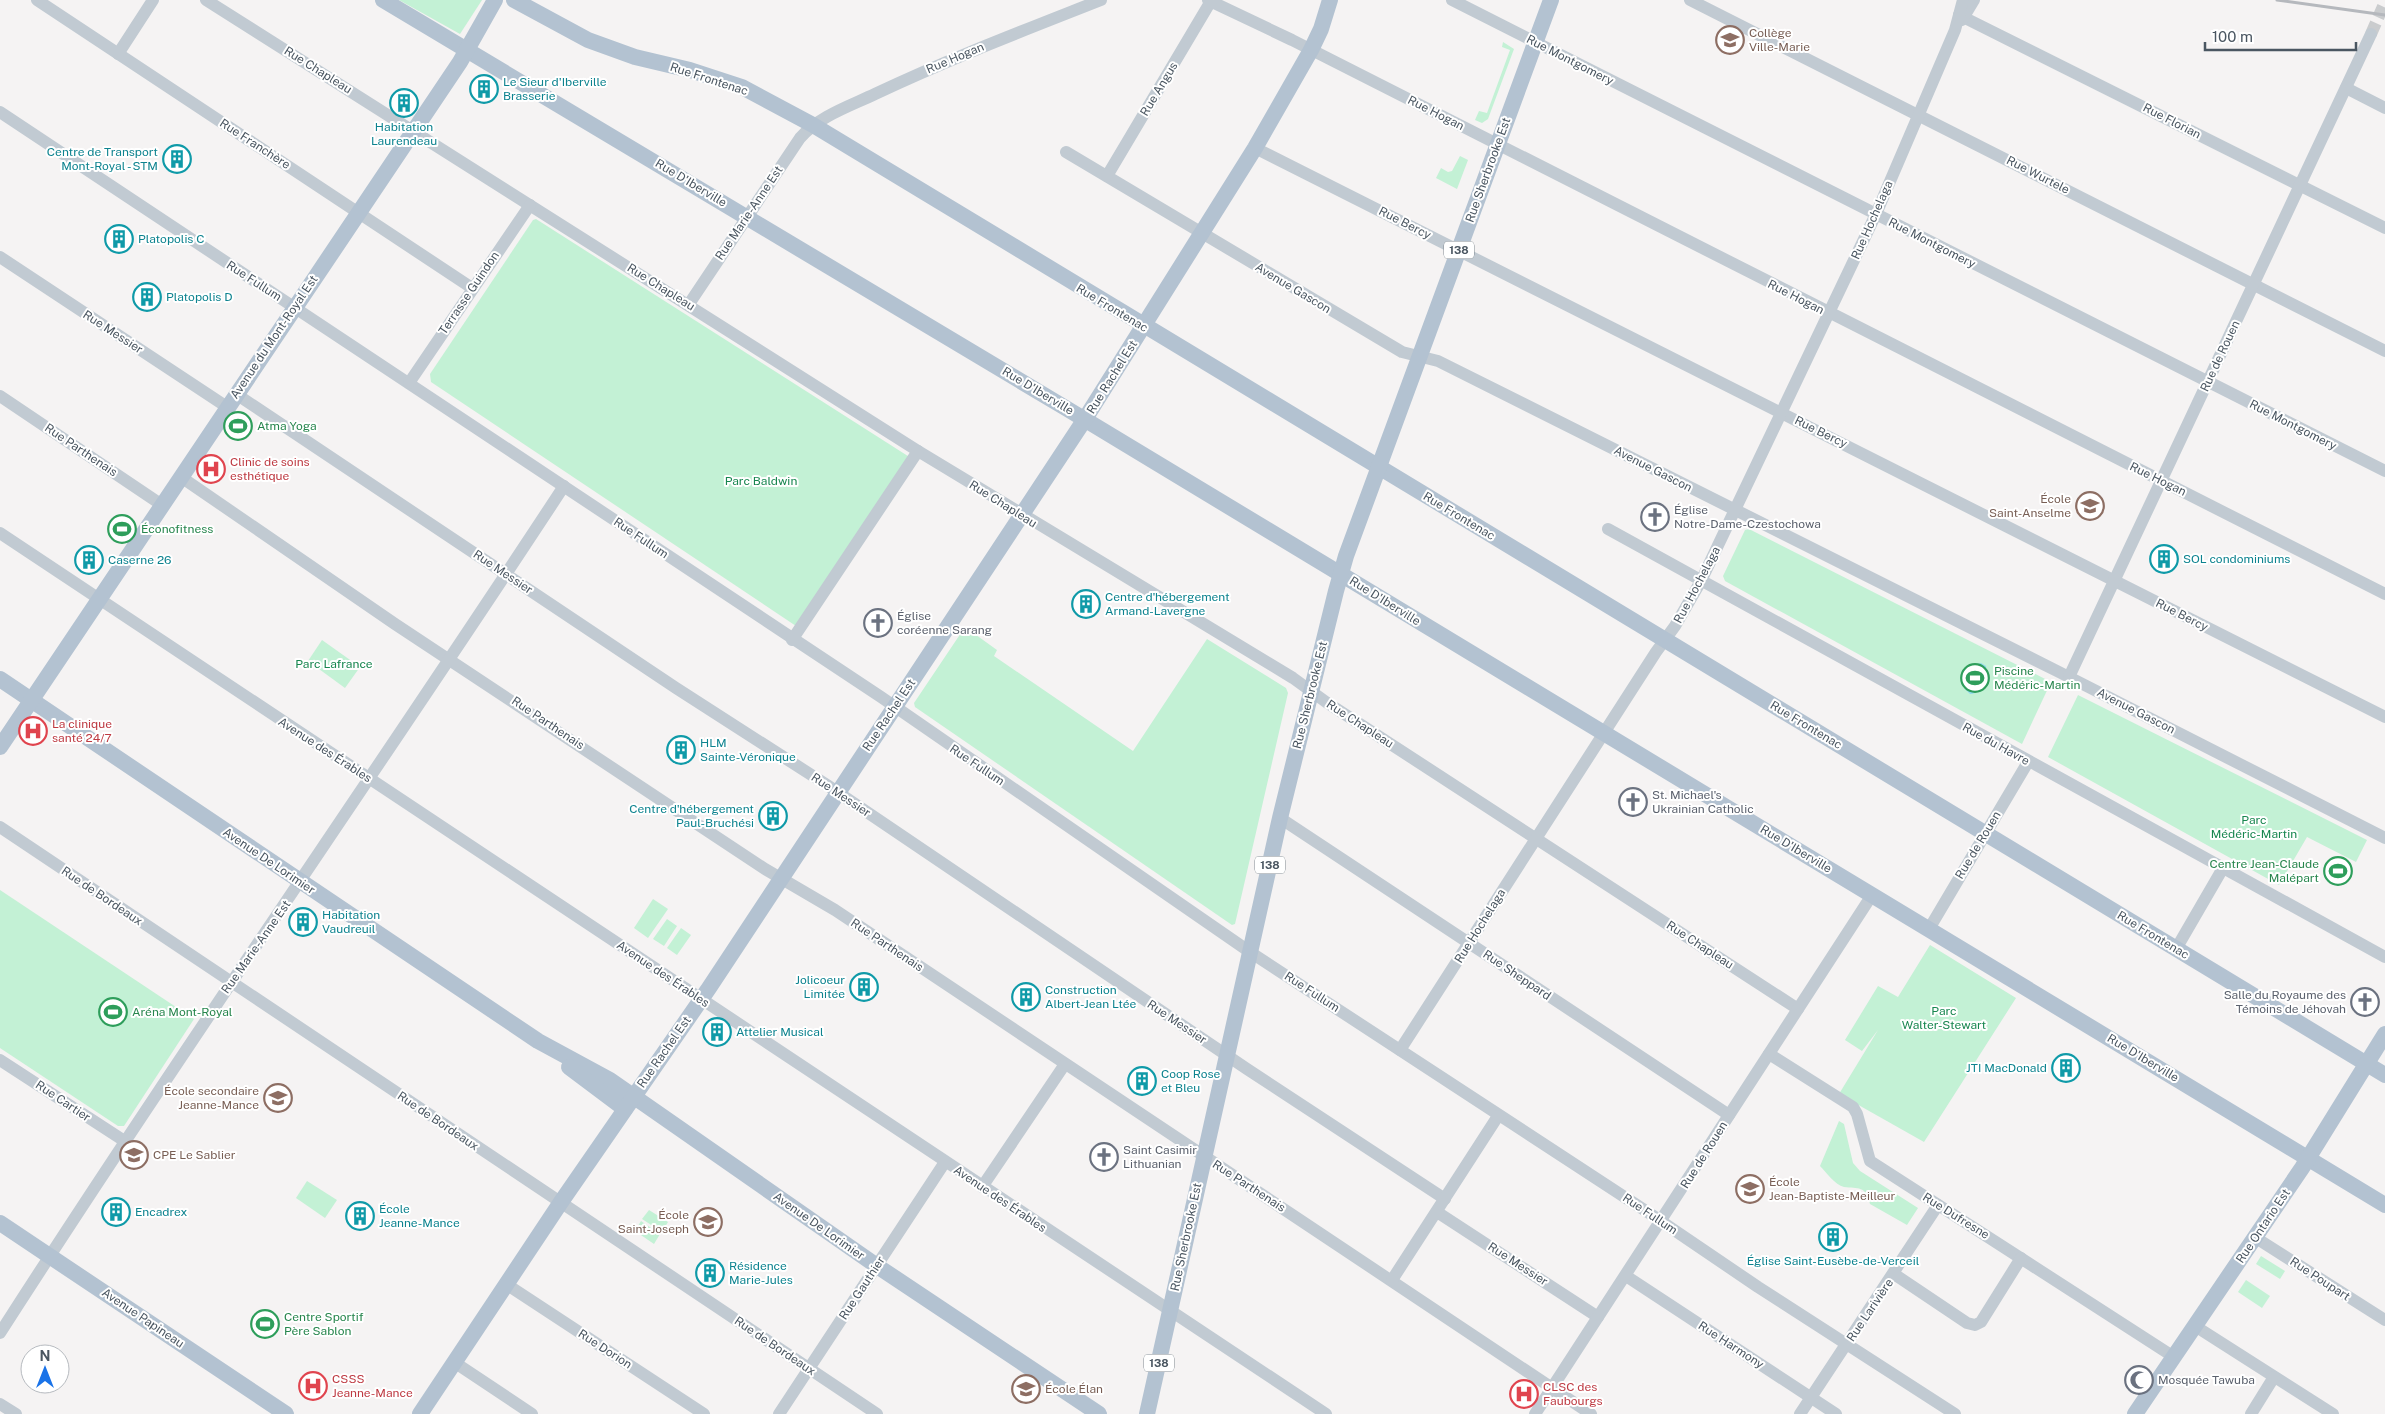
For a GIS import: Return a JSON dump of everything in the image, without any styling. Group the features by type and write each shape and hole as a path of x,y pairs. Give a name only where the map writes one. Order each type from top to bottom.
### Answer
{"main road":[{"name":"Rue D'Iberville","path":"383,0 1085,419 2385,1205"},
{"name":"Avenue du Mont-Royal Est","path":"0,747 231,401 360,212 467,50 495,0"},
{"name":"Rue Frontenac","path":"514,0 588,40 635,57 690,70 742,87 813,125 1144,327 1380,467 2385,1075"},
{"name":"Rue Rachel Est","path":"420,1414 561,1202 700,1000 1085,419 1255,148 1311,50 1321,29 1330,0"},
{"name":"Rue Sherbrooke Est","path":"1147,1414 1280,818 1310,690 1341,574 1551,0"},
{"name":"Avenue De Lorimier","path":"0,679 538,1041 610,1080 629,1103 1099,1414"},
{"name":"Rue Ontario Est","path":"2135,1414 2308,1159 2385,1034"},
{"name":"Avenue Papineau","path":"0,1223 286,1414"}],"street":[{"name":"Rue Franchère","path":"37,0 360,212 472,288"},
{"path":"118,54 153,0"},
{"name":"Rue Chapleau","path":"206,0 689,304 918,452 1293,678 1798,1009"},
{"name":"Rue Hogan","path":"813,125 899,82 980,47 1101,0"},
{"name":"Rue Hogan","path":"1209,0 2385,594"},
{"name":"Rue Angus","path":"1107,176 1209,0"},
{"name":"Rue Montgomery","path":"1452,0 2385,471"},
{"name":"Rue Wurtele","path":"1690,0 2385,351"},
{"name":"Rue Hochelaga","path":"1961,16 1963,0"},
{"name":"Rue Hochelaga","path":"1400,1050 1665,640 1701,581 1783,413 1876,214 1961,16 1974,0"},
{"name":"Rue Florian","path":"1961,16 2385,228"},
{"name":"Rue de Rouen","path":"2069,677 2370,34"},
{"path":"2346,88 2385,108"},
{"name":"Rue Fullum","path":"0,112 564,486 894,708 1250,952 1956,1414"},
{"name":"Rue Marie-Anne Est","path":"689,304 746,216 800,138 813,125"},
{"name":"Rue Bercy","path":"1255,148 2385,717"},
{"name":"Avenue Gascon","path":"1066,152 1402,352 1438,362 2069,677 2385,838"},
{"name":"Terrasse Guindon","path":"409,383 530,205"},
{"name":"Rue Messier","path":"0,257 506,573 1445,1199"},
{"name":"Rue Parthenais","path":"0,396 162,504"},
{"path":"792,640 918,452"},
{"name":"Rue Parthenais","path":"181,478 450,659 781,877 835,910 1591,1414"},
{"name":"Rue Marie-Anne Est","path":"0,1334 231,983 370,779 564,486"},
{"name":"Rue du Havre","path":"1608,529 2385,957"},
{"name":"Avenue des Érables","path":"0,533 700,1000 1326,1414"},
{"name":"Rue de Rouen","path":"1929,930 2028,762"},
{"name":"Rue Sheppard","path":"1280,818 1729,1115"},
{"name":"Rue de Bordeaux","path":"0,828 877,1414"},
{"path":"2176,949 2223,868"},
{"name":"Rue de Rouen","path":"1535,1414 1872,895"},
{"name":"Rue Dufresne","path":"1769,1054 1856,1111 1870,1161 2174,1357"},
{"name":"Rue Cartier","path":"0,1060 126,1142"},
{"path":"982,1187 1065,1064"},
{"path":"1392,1280 1498,1116"},
{"name":"Rue Gauthier","path":"779,1414 945,1162"},
{"name":"Rue Larivière","path":"1800,1414 1938,1205"},
{"name":"Rue Messier","path":"1437,1212 1598,1317"},
{"name":"Rue Poupart","path":"2256,1238 2385,1320"},
{"path":"1894,1274 1968,1323 1975,1325 1981,1322 2021,1258"},
{"name":"Rue Harmony","path":"1626,1276 1836,1414"},
{"name":"Rue Dorion","path":"506,1284 704,1414"},
{"path":"2195,1326 2333,1414"},
{"path":"454,1362 532,1414"},
{"path":"2251,1414 2274,1377"},
{"path":"0,1404 16,1414"}],"green space":[{"path":"399,0 482,0 460,34"},
{"path":"1503,42 1514,49 1488,119 1482,123 1475,120 1479,111 1487,113 1510,50 1502,47"},
{"path":"1460,156 1468,160 1457,189 1436,178 1441,168 1448,172 1452,171"},
{"name":"Parc Baldwin","path":"536,219 911,458 796,626 431,382 430,374 533,220"},
{"path":"1749,529 2051,682 2022,744 1725,581 1723,576 1745,530"},
{"path":"965,627 997,650 994,656 1133,751 1207,639 1286,688 1288,693 1235,924 1232,925 915,707 914,703"},
{"name":"Parc Lafrance","path":"322,640 360,667 345,688 308,661"},
{"name":"Parc Médéric-Martin","path":"2078,695 2367,840 2356,862 2307,837 2279,885 2048,757"},
{"path":"0,890 194,1019 124,1126 118,1126 0,1048"},
{"path":"653,899 668,909 648,938 634,928"},
{"path":"667,919 677,926 664,946 653,939"},
{"path":"681,928 691,935 677,955 667,948"},
{"name":"Parc Walter-Stewart","path":"1930,945 2016,998 1924,1142 1839,1094 1878,1030 1862,1051 1845,1040 1878,986 1898,997"},
{"path":"1839,1121 1844,1124 1853,1163 1860,1171 1918,1208 1907,1225 1870,1204 1866,1194 1861,1189 1844,1187 1837,1184 1820,1166"},
{"path":"307,1181 337,1200 325,1218 296,1198"},
{"path":"649,1210 668,1222 662,1232 642,1219"},
{"path":"641,1221 660,1234 654,1244 635,1231"},
{"path":"2261,1256 2285,1271 2280,1279 2256,1264"},
{"path":"2246,1280 2270,1296 2262,1308 2238,1292"}],"water":[{"name":"Piscine Médéric-Martin","path":"1981,663 1986,666 1986,680 1979,691 1970,694 1965,689 1965,675 1972,666"}],"tunnel":[{"path":"2371,34 2385,2"}],"railway":[{"path":"2277,0 2385,15"}],"place":[{"name":"Collège Ville-Marie","path":"1730,40"},
{"name":"Le Sieur d'Iberville Brasserie","path":"484,89"},
{"name":"Habitation Laurendeau","path":"404,103"},
{"name":"Centre de Transport Mont-Royal - STM","path":"177,159"},
{"name":"Platopolis C","path":"119,239"},
{"name":"Platopolis D","path":"147,297"},
{"name":"Atma Yoga","path":"238,426"},
{"name":"Clinic de soins esthétique","path":"211,469"},
{"name":"École Saint-Anselme","path":"2090,506"},
{"name":"Église Notre-Dame-Czestochowa","path":"1655,517"},
{"name":"Éconofitness","path":"122,529"},
{"name":"SOL condominiums","path":"2164,559"},
{"name":"Caserne 26","path":"89,560"},
{"name":"Centre d'hébergement Armand-Lavergne","path":"1086,604"},
{"name":"Église coréenne Sarang","path":"878,623"},
{"name":"Piscine Médéric-Martin","path":"1975,678"},
{"name":"La clinique santé 24/7","path":"33,731"},
{"name":"HLM Sainte-Véronique","path":"681,750"},
{"name":"St. Michael's Ukrainian Catholic","path":"1633,802"},
{"name":"Centre d'hébergement Paul-Bruchési","path":"773,816"},
{"name":"Centre Jean-Claude Malépart","path":"2338,871"},
{"name":"Habitation Vaudreuil","path":"303,922"},
{"name":"Jolicoeur Limitée","path":"864,987"},
{"name":"Construction Albert-Jean Ltée","path":"1026,997"},
{"name":"Salle du Royaume des Témoins de Jéhovah","path":"2365,1002"},
{"name":"Aréna Mont-Royal","path":"113,1012"},
{"name":"Attelier Musical","path":"717,1032"},
{"name":"JTI MacDonald","path":"2066,1068"},
{"name":"Coop Rose et Bleu","path":"1142,1081"},
{"name":"École secondaire Jeanne-Mance","path":"278,1098"},
{"name":"CPE Le Sablier","path":"134,1155"},
{"name":"Saint Casimir Lithuanian","path":"1104,1157"},
{"name":"École Jean-Baptiste-Meilleur","path":"1750,1189"},
{"name":"Encadrex","path":"116,1212"},
{"name":"École Jeanne-Mance","path":"360,1216"},
{"name":"École Saint-Joseph","path":"708,1222"},
{"name":"Église Saint-Eusèbe-de-Verceil","path":"1833,1237"},
{"name":"Résidence Marie-Jules","path":"710,1273"},
{"name":"Centre Sportif Père Sablon","path":"265,1324"},
{"name":"Mosquée Tawuba","path":"2139,1380"},
{"name":"CSSS Jeanne-Mance","path":"313,1386"},
{"name":"École Élan","path":"1026,1389"},
{"name":"CLSC des Faubourgs","path":"1524,1394"}]}
